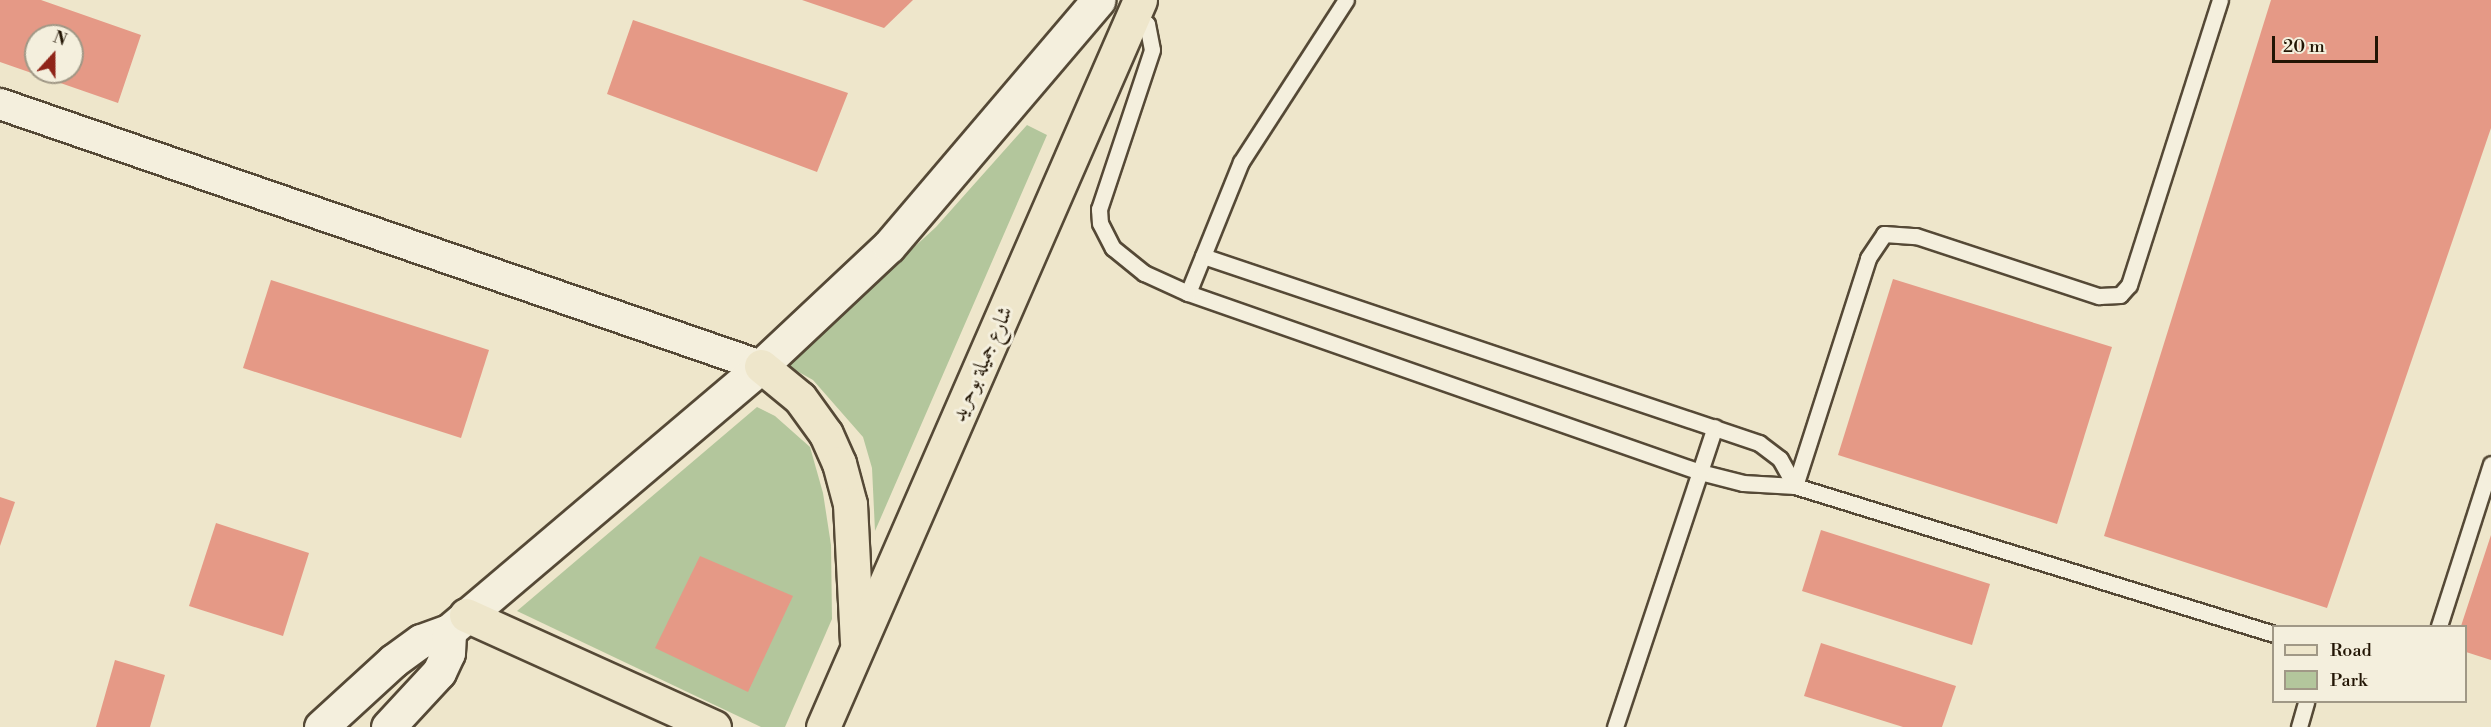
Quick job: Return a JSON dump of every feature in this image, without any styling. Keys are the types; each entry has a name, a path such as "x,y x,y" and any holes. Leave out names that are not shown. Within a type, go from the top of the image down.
{"main road":[{"path":"321,727 393,661 421,641 458,623 761,366 889,246 1098,0"},
{"name":"شارع جميلة بوحريد","path":"823,727 1137,7"},
{"path":"761,366 800,398 826,434 839,463 849,504 858,649"},
{"path":"388,727 440,672 458,623"},
{"path":"458,623 714,727"}],"street":[{"path":"0,104 761,366"}],"lane":[{"path":"1188,293 1241,162 1346,0"},
{"path":"1795,486 1868,258 1884,234 1916,236 2099,296 2120,295 2129,285 2220,0"},
{"path":"1137,7 1147,24 1152,50 1101,195 1100,223 1113,248 1151,276 1188,293 1700,472 1743,483 1795,486 2272,633"},
{"path":"1203,256 1714,427 1769,448 1789,472 1795,486"},
{"path":"1615,727 1714,427"},
{"path":"2440,625 2491,464"},
{"path":"2299,727 2306,703"}],"green space":[{"path":"1027,125 1047,135 875,531 872,468 863,437 813,380 786,365 936,227"},
{"path":"757,407 775,416 810,447 823,493 831,545 832,619 785,727 761,727 517,611"}],"building":[{"path":"0,0 41,0 141,35 118,103 63,84 84,84 84,24 24,24 24,70 0,62"},
{"path":"802,0 913,0 884,28"},
{"path":"2271,0 2491,0 2491,128 2327,608 2104,536"},
{"path":"633,20 848,93 817,172 607,94"},
{"path":"1893,279 2112,347 2057,524 1838,455"},
{"path":"271,280 489,350 461,438 243,368"},
{"path":"0,497 15,502 0,546"},
{"path":"216,523 309,553 283,636 189,606"},
{"path":"1821,530 1990,584 1972,645 1802,591"},
{"path":"2491,535 2491,660 2467,652 2467,625 2461,625"},
{"path":"700,556 793,596 748,692 655,648"},
{"path":"1821,643 1956,686 1942,727 1903,727 1804,696"},
{"path":"115,660 165,675 150,727 96,727"}]}
